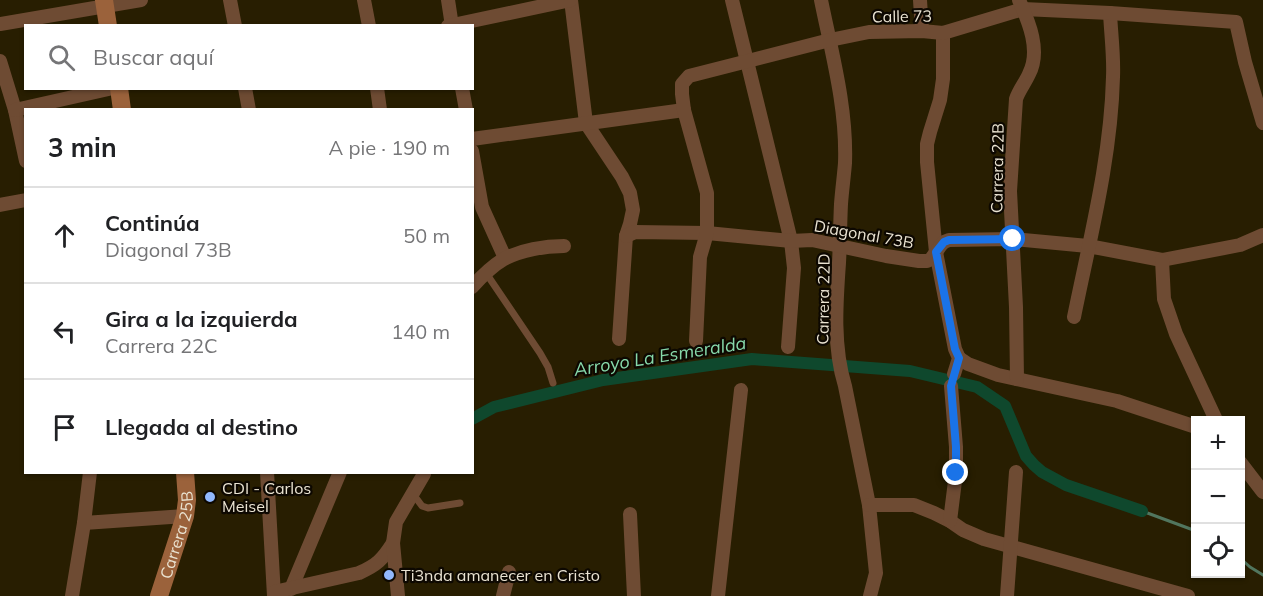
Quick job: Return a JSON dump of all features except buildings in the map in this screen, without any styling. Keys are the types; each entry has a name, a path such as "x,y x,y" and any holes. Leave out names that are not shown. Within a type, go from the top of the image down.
{"street":[{"path":"0,24 104,3 141,0"},
{"path":"230,0 235,24"},
{"path":"364,0 369,24"},
{"path":"448,0 451,24"},
{"path":"456,24 571,0 586,123 622,177 630,193 633,210 626,236 619,339"},
{"path":"732,0 791,241 794,268 788,347"},
{"name":"Carrera 22D","path":"821,0 841,97 845,137 837,304 839,356 869,505 876,573 870,596"},
{"path":"920,0 922,32"},
{"path":"104,3 108,24"},
{"name":"Calle 73","path":"684,110 682,84 689,75 869,32 943,33 1021,4 1236,22 1263,123"},
{"name":"Carrera 22B","path":"1017,379 1017,330 1010,192 1014,111 1019,91 1030,73 1035,55 1021,4"},
{"path":"1074,317 1104,167 1112,105 1114,75 1110,13"},
{"path":"943,33 944,65 940,100 927,144 927,162 936,252 955,349 959,358 990,373 1117,401 1191,425"},
{"path":"0,61 15,110 24,152"},
{"path":"15,110 104,90"},
{"path":"119,90 122,108"},
{"path":"245,90 249,108"},
{"path":"377,90 380,108"},
{"path":"462,90 466,108"},
{"path":"474,138 684,110 707,193 707,232 700,257 696,341"},
{"path":"474,162 482,207 505,258"},
{"path":"0,205 24,200"},
{"name":"Diagonal 73B","path":"626,236 635,232 707,232 791,241 812,240 886,256 927,261 944,242 949,240 1013,239 1088,246 1162,260 1240,245 1263,235"},
{"path":"474,285 505,258 534,249 564,246"},
{"path":"1162,260 1164,299 1176,334 1214,416"},
{"path":"950,520 956,464 953,380 959,358"},
{"path":"718,596 741,390"},
{"path":"1245,469 1263,492"},
{"path":"1007,596 1016,472"},
{"path":"72,596 90,474"},
{"name":"Carrera 25B","path":"159,596 185,516 187,500 185,474"},
{"path":"267,474 274,594 372,568 382,560 393,543"},
{"path":"291,589 339,474"},
{"path":"398,596 393,543 396,522 424,474"},
{"path":"869,505 914,505 950,520 974,535 1188,596"},
{"path":"630,514 634,596"},
{"path":"84,522 185,516"},
{"path":"503,596 509,572"}],"lane":[{"path":"486,273 540,353 553,383"},
{"path":"412,492 422,506 428,508 460,502"}],"waterway":[{"name":"Arroyo La Esmeralda","path":"474,418 494,407 603,380 752,359 910,371 977,387 1005,406 1026,456 1042,472 1066,485 1142,511"},
{"name":"Arroyo La Esmeralda","path":"1142,511 1191,529"},
{"name":"Arroyo La Esmeralda","path":"1245,562 1263,575"}],"place":[{"name":"CDI - Carlos Meisel","path":"210,497"},
{"name":"Ti3nda amanecer en Cristo","path":"389,575"}],"route":[{"path":"956,473 951,386 959,358 955,349 936,252 940,245 949,240 1013,239"}]}
